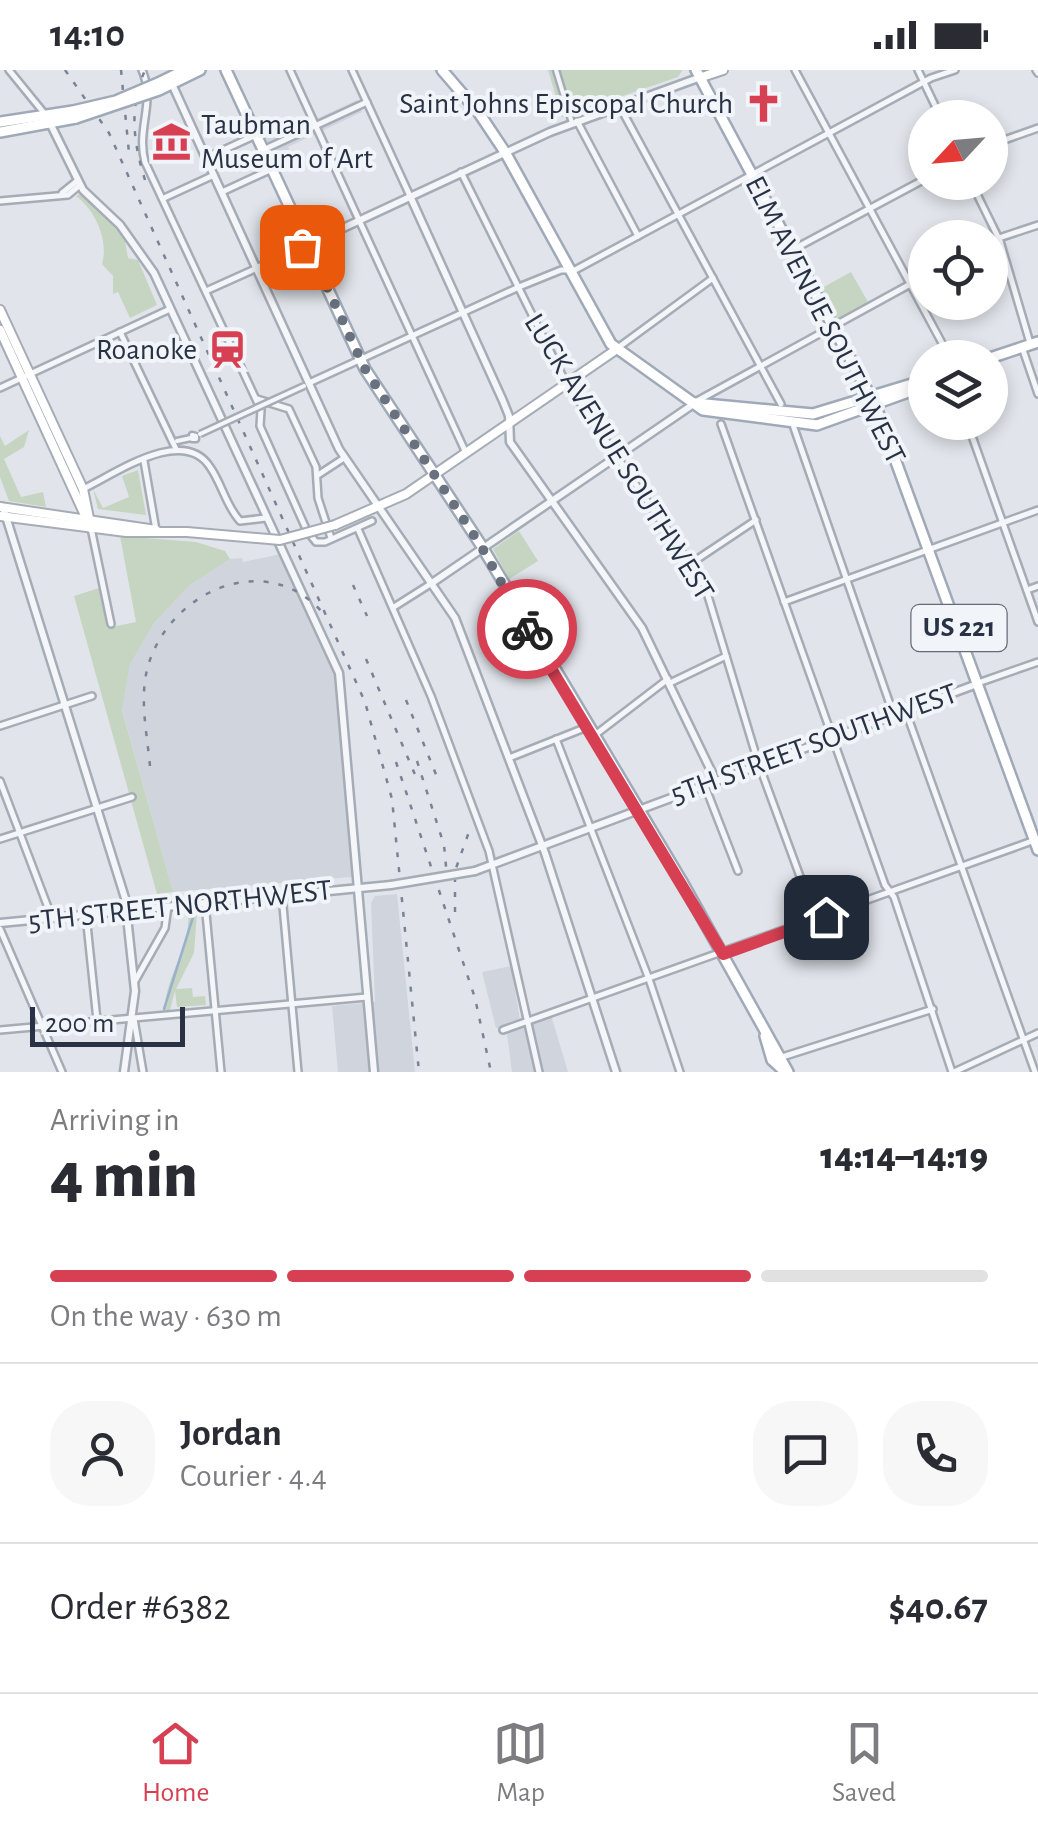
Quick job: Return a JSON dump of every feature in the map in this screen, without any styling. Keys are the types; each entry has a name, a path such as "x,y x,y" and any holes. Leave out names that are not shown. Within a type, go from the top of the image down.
{"main road":[{"path":"171,81 185,70"},
{"path":"0,122 74,115 200,70"},
{"path":"226,70 360,360 483,549 723,954 780,1067"},
{"path":"442,70 479,112 505,152 568,271 617,349 695,403 720,416 792,419 874,403 908,390"},
{"path":"688,70 697,74 723,70"},
{"name":"ELM AVENUE SOUTHWEST","path":"697,74 874,403 1037,843"},
{"path":"0,132 48,119"},
{"path":"0,310 89,521"},
{"path":"0,330 83,489 89,521"},
{"path":"2,509 156,530 280,540 378,508 466,454 617,349"}],"street":[{"path":"9,70 48,119 78,183 127,233 170,308 339,673 374,1072"},
{"path":"142,70 150,95 142,151 254,397 270,448 316,542 331,540 372,521"},
{"path":"290,70 466,454"},
{"path":"352,70 503,401 510,442 634,614 715,779"},
{"path":"556,70 574,122 638,236"},
{"path":"795,70 908,279"},
{"path":"918,70 932,100"},
{"path":"83,489 516,288 560,270 568,271 831,136 924,82 954,70"},
{"path":"206,291 505,152 697,74"},
{"path":"171,81 306,384 344,458 455,618 543,846 616,1072"},
{"path":"263,150 367,102"},
{"path":"620,106 782,404"},
{"path":"1008,139 1038,128"},
{"path":"206,158 256,135"},
{"path":"222,192 272,169"},
{"name":"LUCK AVENUE SOUTHWEST","path":"462,172 516,288 568,384 706,586 758,762 816,920"},
{"path":"164,198 214,174"},
{"path":"0,201 65,194 78,183"},
{"path":"791,250 908,189"},
{"path":"1008,234 1038,225"},
{"path":"1008,270 1030,344 1038,394"},
{"path":"617,349 713,278"},
{"path":"394,607 695,403 908,286"},
{"path":"0,388 170,308"},
{"path":"120,332 177,445 207,462 240,522 268,518"},
{"path":"254,397 266,404 283,404"},
{"path":"261,418 283,404"},
{"path":"283,404 318,475 318,498 331,540"},
{"path":"792,419 893,713"},
{"path":"721,424 953,1072 1038,1033"},
{"path":"973,440 1038,622"},
{"path":"318,475 344,458"},
{"path":"144,461 156,530"},
{"path":"2,509 128,910 135,981 134,1018 124,1072"},
{"path":"784,602 1038,510"},
{"path":"690,564 756,520"},
{"path":"89,521 111,624"},
{"path":"358,528 394,607 494,864 539,1072"},
{"path":"1026,590 1038,586"},
{"path":"509,758 556,739 590,732 669,682 727,656"},
{"name":"5TH STREET SOUTHWEST","path":"360,888 494,864 758,762 1038,662"},
{"path":"0,726 92,696"},
{"path":"905,709 1035,1072"},
{"path":"556,739 650,979 680,1072"},
{"path":"0,782 52,918"},
{"path":"704,783 738,872"},
{"path":"0,839 132,796"},
{"path":"504,1030 890,891 1037,843"},
{"name":"5TH STREET NORTHWEST","path":"0,926 360,888"},
{"path":"282,895 298,1072"},
{"path":"205,902 221,1072"},
{"path":"135,981 162,934 168,906"},
{"path":"86,915 97,1020"},
{"path":"0,926 62,1072"},
{"path":"0,1030 367,997"},
{"path":"780,1067 933,1010"},
{"path":"134,1018 143,1072"}],"shaded area":[{"path":"357,100 362,112 288,147 293,160 277,168 258,129 275,121 282,135"},
{"path":"281,554 333,667 353,872 351,877 173,892 122,709 130,663 154,623 190,585 230,559 242,558 243,562"},
{"path":"397,894 415,1072 338,1072 332,1006 375,1002 371,903 375,896"},
{"path":"511,966 521,1026 551,1015 568,1072 512,1072 507,1034 504,1027 496,1028 482,972"}],"green space":[{"path":"548,70 682,71 678,77 562,117"},
{"path":"80,194 125,241 128,258 138,260 157,305 130,318 118,292 113,294 113,276 102,264 102,236 94,217 76,196"},
{"path":"851,272 868,302 836,320 820,289"},
{"path":"29,430 24,447 4,459 21,497 43,492 46,507 9,501 0,477 0,436 5,446"},
{"path":"138,470 146,515 98,509 93,489 103,508 129,497 122,476"},
{"path":"519,531 538,561 509,579 493,549"},
{"path":"120,536 196,542 225,551 230,559 190,585 154,623 130,664 122,710 173,892 157,894 74,596 99,588 107,628 136,622"},
{"path":"197,913 194,953 176,989 192,988 193,997 205,996 206,1005 177,1007 175,991 170,1010 165,1010 169,985 186,939 188,914"}],"waterway":[{"path":"164,1009 194,914"}],"railway":[{"path":"65,70 109,133 365,702 392,799 419,1072"},
{"path":"121,70 129,153"},
{"path":"145,70 134,125 145,180"},
{"path":"150,766 144,716 145,678 159,640 177,617 198,599 222,587 248,581 275,583 300,594 323,613"},
{"path":"353,585 367,616"},
{"path":"366,659 416,777"},
{"path":"406,700 437,777"},
{"path":"417,761 444,845 447,877"},
{"path":"396,762 475,998 491,1072"},
{"path":"455,912 455,871 470,829"}],"way so far":[{"path":"302,247 307,244 365,369 481,546 527,629"}],"place":[{"name":"Saint Johns Episcopal Church","path":"763,104"},
{"name":"Taubman Museum of Art","path":"171,142"},
{"name":"Roanoke","path":"227,350"}],"route":[{"path":"527,629 723,954 826,917"}]}
